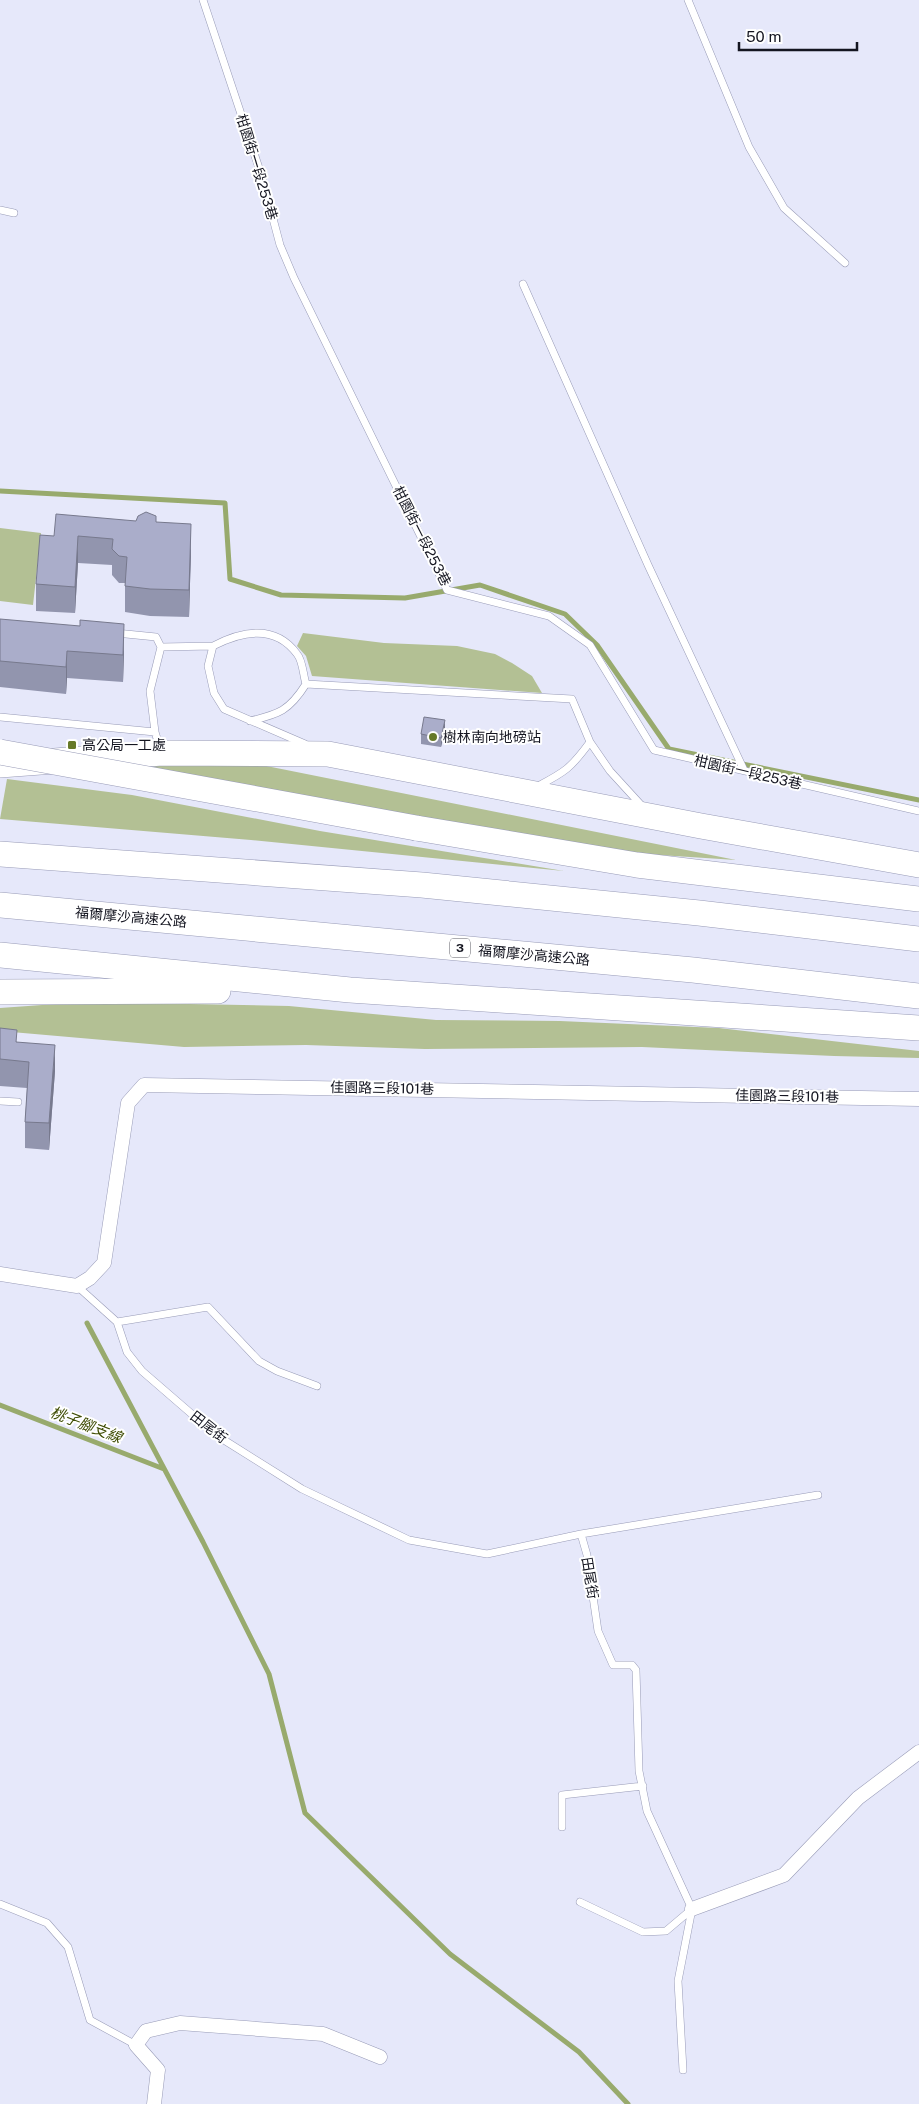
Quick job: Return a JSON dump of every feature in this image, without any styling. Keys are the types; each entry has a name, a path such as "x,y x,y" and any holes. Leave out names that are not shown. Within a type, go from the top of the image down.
{"highway":[{"path":"0,765 159,742 328,754 919,865"},
{"path":"0,752 416,828 637,864 919,899"},
{"path":"0,854 422,885 699,913 919,939"},
{"name":"福爾摩沙高速公路","path":"0,905 683,969 919,996"},
{"path":"0,955 350,990 919,1028"},
{"path":"0,992 350,990"}],"street":[{"name":"佳園路三段101巷","path":"77,1286 90,1278 104,1263 128,1103 144,1085 919,1099"},
{"path":"0,1274 77,1286"},
{"path":"692,1909 784,1876 858,1798 919,1752"},
{"path":"154,2104 158,2070 136,2044 146,2031 180,2023 323,2034 380,2057"}],"lane":[{"name":"柑園街一段253巷","path":"202,0 262,177 280,245 294,278 447,590 549,616 590,644 654,750 919,811"},
{"path":"688,0 749,146 784,208 845,263"},
{"path":"0,210 14,213"},
{"path":"523,284 648,565 744,770"},
{"path":"0,717 159,742 150,690 161,647 156,637 107,632"},
{"path":"161,647 214,646 234,636 261,632 282,639 298,655 306,684 296,700 277,714 249,721"},
{"path":"214,646 208,666 214,693 224,708 249,721 328,754"},
{"path":"306,684 572,699 590,742 610,771 651,816"},
{"path":"528,791 563,773 576,761 590,742"},
{"path":"0,1101 18,1102"},
{"name":"田尾街","path":"77,1286 117,1322 128,1352 142,1371 216,1435 302,1489 409,1540 487,1554 581,1534 588,1555 598,1632 613,1665 632,1665 636,1670 639,1771 647,1811 692,1909"},
{"path":"117,1322 208,1307 259,1361 277,1371 317,1386"},
{"path":"581,1534 818,1495"},
{"path":"562,1827 562,1795 642,1786"},
{"path":"580,1902 642,1932 666,1931 692,1909"},
{"path":"0,1904 47,1922 68,1946 90,2020 136,2044"},
{"path":"683,2070 678,1981 692,1909"}],"green space":[{"path":"0,528 41,533 33,605 0,601"},
{"path":"303,633 384,643 457,646 495,654 532,676 542,693 312,676 306,656 297,646"},
{"path":"190,763 252,763 736,860 613,852 145,767"},
{"path":"7,779 132,795 320,831 564,871 251,840 0,819"},
{"path":"84,1002 289,1006 436,1020 560,1021 719,1028 919,1051 919,1058 642,1047 425,1049 306,1045 184,1047 0,1031 0,1008"}],"building":[{"path":"146,512 156,516 156,522 191,524 189,590 125,586 127,557 119,556 112,549 113,539 78,536 75,587 36,584 40,535 54,536 56,514 136,521 138,516"},
{"path":"0,619 80,626 80,620 124,624 123,655 67,651 66,667 0,661"},
{"path":"424,717 445,720 441,738 421,734"},
{"path":"0,1028 17,1030 16,1042 55,1045 49,1123 25,1122 29,1062 0,1059"}],"waterway":[{"path":"0,491 225,503 230,579 281,595 405,598 480,585 565,614 597,645 669,749 919,800"},
{"path":"87,1323 203,1542 269,1674 305,1813 450,1954 579,2052 628,2104"},
{"name":"桃子腳支線","path":"0,1405 164,1469"}],"place":[{"name":"樹林南向地磅站","path":"433,737"},
{"name":"高公局一工處","path":"72,745"}]}
